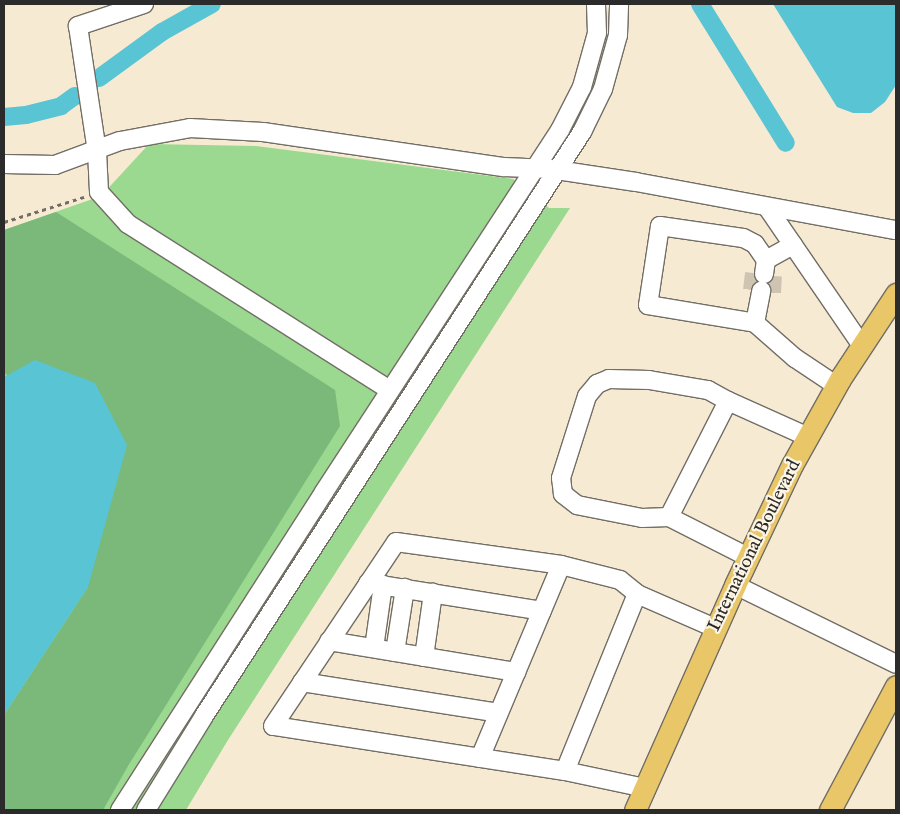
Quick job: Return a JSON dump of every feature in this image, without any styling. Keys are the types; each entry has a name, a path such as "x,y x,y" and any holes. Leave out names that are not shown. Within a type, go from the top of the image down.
{"main road":[{"name":"International Boulevard","path":"635,810 735,585 808,437 836,386 896,294"},
{"path":"830,810 896,686"}],"street":[{"path":"144,4 78,26 97,151 98,192 128,224 390,390"},
{"path":"120,810 560,130 582,87 597,34 596,4"},
{"path":"146,810 204,716 582,132 603,89 618,35 619,4"},
{"path":"4,164 55,164 97,151 120,141 190,128 263,132 504,167 535,167 559,170 636,182 896,230"},
{"path":"767,207 862,346"},
{"path":"756,323 763,280 756,244 743,238 660,226 648,305 756,323 795,358 836,386"},
{"path":"763,280 793,245"},
{"path":"748,557 669,517 642,518 577,505 563,494 561,478 586,396 597,384 609,379 640,379 708,390 808,437"},
{"path":"669,517 728,401"},
{"path":"645,788 565,771 272,726 329,641 376,584 396,542 561,565 620,580 637,594 716,628"},
{"path":"480,758 561,565"},
{"path":"376,584 542,610"},
{"path":"374,648 376,584"},
{"path":"735,585 896,664"},
{"path":"395,652 405,588"},
{"path":"424,656 433,593"},
{"path":"565,771 637,594"},
{"path":"329,641 516,672"},
{"path":"302,682 499,713"}],"path":[{"path":"4,222 98,192"}],"green space":[{"path":"149,144 256,146 513,179 549,208 570,208 228,740 186,810 4,810 4,230 101,196"},
{"path":"56,212 335,390 340,426 128,766 103,810 4,810 4,715 88,587 6,373 4,377 4,230"}],"water":[{"path":"773,4 896,4 896,85 885,102 871,113 853,113 837,107"},
{"path":"35,360 95,383 127,445 88,587 4,715 4,377"}],"waterway":[{"path":"99,78 162,32 212,4"},
{"path":"700,4 786,143"},
{"path":"4,117 26,115 61,106 75,96"}],"tunnel":[{"path":"752,290 754,273"},
{"path":"772,293 773,276"}]}
